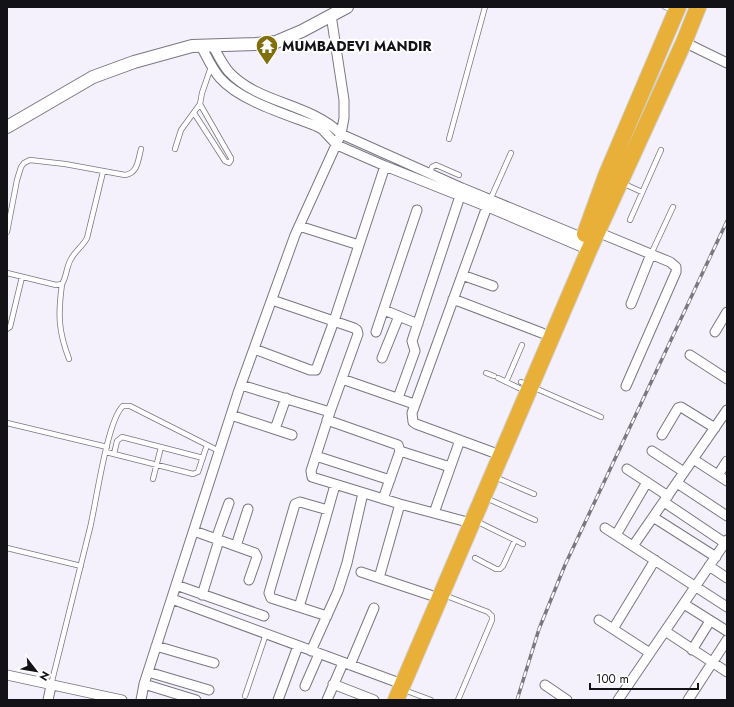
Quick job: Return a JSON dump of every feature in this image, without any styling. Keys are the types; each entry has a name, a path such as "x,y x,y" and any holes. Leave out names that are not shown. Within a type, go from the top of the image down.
{"highway":[{"path":"613,179 684,42 682,8"},
{"path":"384,700 398,688 435,595 469,521 492,476 519,385 588,239 682,8"},
{"path":"469,521 492,452 519,385 542,333 588,239"}],"street":[{"path":"7,127 93,77 134,62 192,46 276,42 302,31 347,7"},
{"path":"141,700 144,684 156,646 254,348 299,226 341,134 344,118 344,104 331,15"},
{"path":"684,42 727,63"},
{"path":"207,46 212,66 221,79 244,96 322,129 337,145 385,166 461,192 588,239 651,254 670,262 676,267 676,272 626,386"},
{"path":"207,46 242,83 254,91 320,118 341,134 430,174 461,192"},
{"path":"254,348 314,370 316,368 334,321 385,166"},
{"path":"398,398 415,351 412,341 461,192"},
{"path":"489,203 414,404 412,418 413,422 416,424 492,452"},
{"path":"376,332 417,210"},
{"path":"299,226 359,245"},
{"path":"631,304 651,254"},
{"path":"462,275 493,286"},
{"path":"454,299 542,333"},
{"path":"272,300 354,328 357,330 358,334 311,471 312,478 400,504 469,521"},
{"path":"384,310 418,324"},
{"path":"715,332 727,312"},
{"path":"382,358 398,316"},
{"path":"690,355 727,379"},
{"path":"342,379 414,404"},
{"path":"241,385 286,398 394,442 398,445 400,451 383,499"},
{"path":"275,429 286,398"},
{"path":"662,435 678,408 681,407 714,428"},
{"path":"633,546 727,410"},
{"path":"231,415 292,435"},
{"path":"434,513 460,440"},
{"path":"400,451 450,467"},
{"path":"652,451 684,472"},
{"path":"316,456 390,480"},
{"path":"693,459 727,481"},
{"path":"718,475 727,461"},
{"path":"618,700 726,541 666,499 647,482 627,469"},
{"path":"616,535 647,482"},
{"path":"677,483 727,516"},
{"path":"299,607 335,484"},
{"path":"305,686 327,616 338,591 347,563 364,493"},
{"path":"327,616 271,598 269,593 295,504 300,502 328,510"},
{"path":"202,595 217,539 229,503"},
{"path":"379,578 400,504"},
{"path":"236,546 248,509"},
{"path":"653,517 716,556"},
{"path":"605,528 727,607"},
{"path":"194,532 255,552 257,557 249,580"},
{"path":"613,629 655,560"},
{"path":"709,566 727,578"},
{"path":"361,572 435,595"},
{"path":"176,586 264,616"},
{"path":"172,599 346,664 398,688"},
{"path":"684,604 727,631"},
{"path":"327,700 333,684 346,664 374,608"},
{"path":"599,620 650,653"},
{"path":"692,650 710,621"},
{"path":"665,631 727,672"},
{"path":"688,700 727,640"},
{"path":"156,646 214,663"},
{"path":"278,700 298,646"},
{"path":"148,672 209,690"},
{"path":"7,675 51,686 122,700"},
{"path":"144,684 196,700"},
{"path":"333,684 374,700"},
{"path":"545,685 567,700"},
{"path":"48,700 51,686"}],"lane":[{"path":"449,138 485,7"},
{"path":"175,149 181,130 200,104 202,93 212,66"},
{"path":"194,113 225,161 229,163 231,158 200,104"},
{"path":"7,232 17,180 21,167 24,163 30,160 65,164 125,175 134,172 141,149"},
{"path":"630,220 661,150"},
{"path":"489,203 511,153"},
{"path":"430,174 432,167 436,165 459,176"},
{"path":"69,359 59,327 59,303 62,284 71,258 83,245 87,238 104,172"},
{"path":"613,179 642,192"},
{"path":"651,254 673,207"},
{"path":"7,273 56,285 62,284"},
{"path":"7,329 10,327 22,277"},
{"path":"519,385 522,345"},
{"path":"486,373 601,417"},
{"path":"51,686 81,566 106,450 115,417 119,410 123,406 130,406 220,451"},
{"path":"7,423 106,450 114,454 192,474 198,472 207,445"},
{"path":"114,454 117,441 122,437 203,458"},
{"path":"153,479 161,447"},
{"path":"492,476 534,494"},
{"path":"483,496 535,520"},
{"path":"469,521 523,544"},
{"path":"475,558 496,569 500,569 503,566 515,540"},
{"path":"7,548 81,566"},
{"path":"435,595 488,612 492,616 492,620 458,700"},
{"path":"245,696 266,634"},
{"path":"398,688 431,700"}],"railway":[{"path":"517,700 539,629 565,565 727,221"}],"place":[{"name":"MUMBADEVI MANDIR","path":"267,66"}]}
